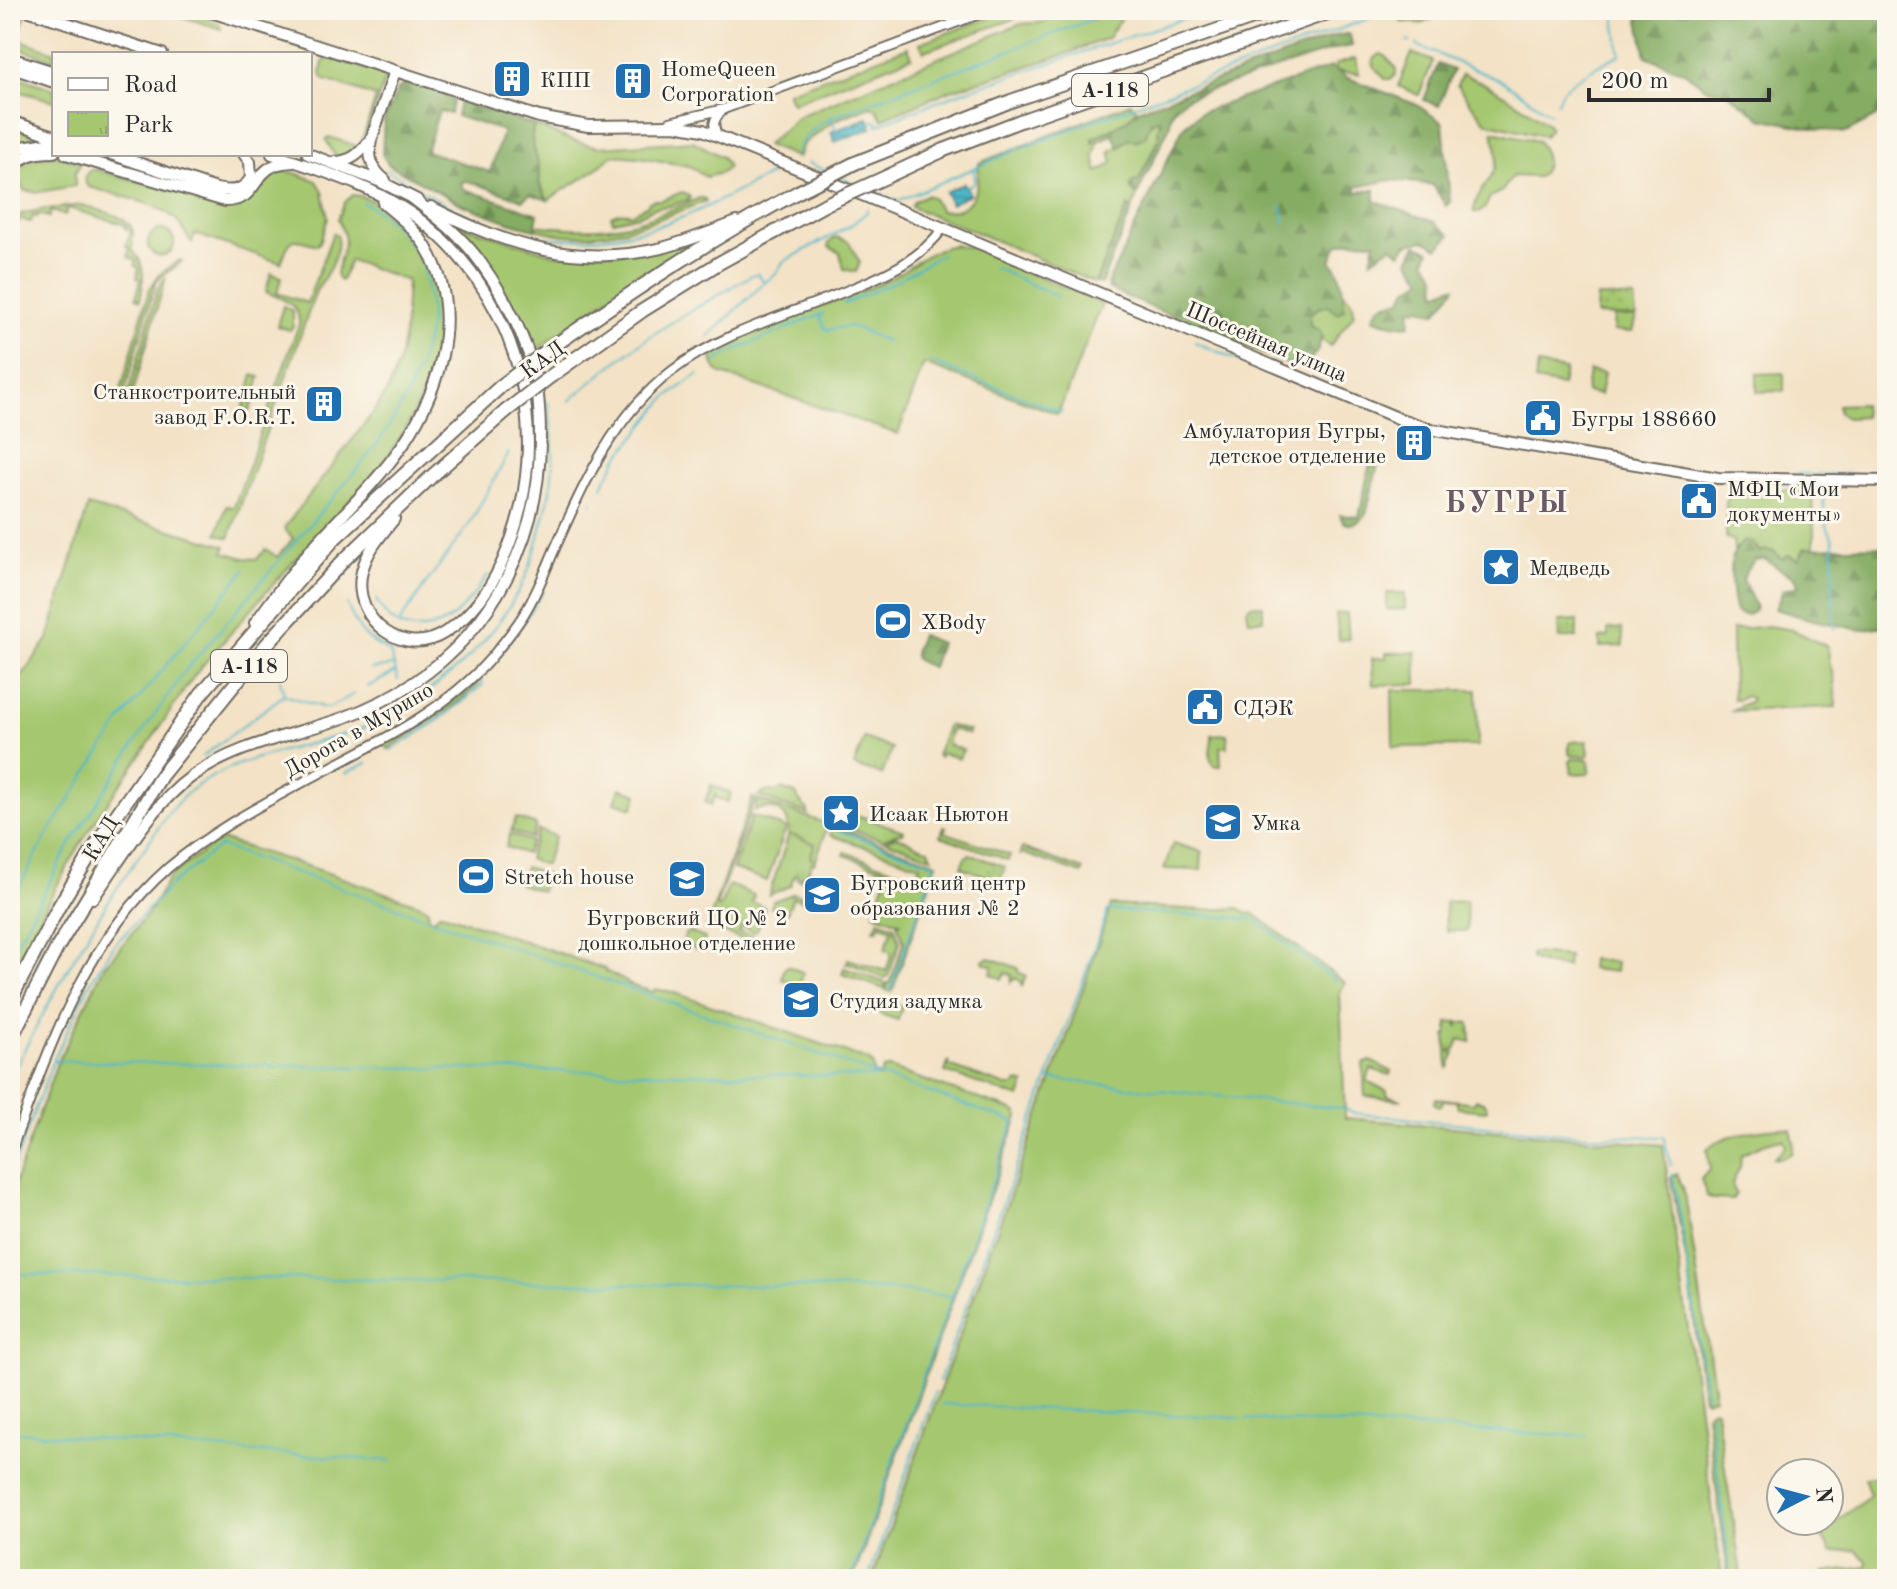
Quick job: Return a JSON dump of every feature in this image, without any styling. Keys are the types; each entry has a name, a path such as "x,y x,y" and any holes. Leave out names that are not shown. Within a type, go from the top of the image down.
{"highway":[{"name":"КАД","path":"10,1001 58,908 101,837 201,694 335,538 501,386 633,292 754,215 855,163 1011,101 1276,10"},
{"name":"КАД","path":"10,1040 57,948 161,776 267,644 344,560 432,476 551,376 642,311 826,204 944,150 1020,121 1336,10"}],"main road":[{"path":"27,10 156,52"},
{"name":"Шоссейная улица","path":"205,10 557,121 588,126 686,126 943,228 1430,429 1718,478 1887,481"},
{"path":"10,58 52,71"},
{"path":"10,67 52,81"},
{"path":"395,71 369,150 373,168 400,191"},
{"path":"10,121 52,138"},
{"path":"10,149 52,139"},
{"path":"332,162 351,160 371,140"},
{"path":"10,172 23,157 52,152"},
{"path":"312,155 400,191 486,233 559,253 600,255 659,249 754,215"},
{"path":"73,156 225,201 244,197 269,168 295,161"},
{"path":"117,156 231,192 242,189 251,178 250,162 246,156"},
{"path":"279,156 350,181 411,213 431,228 457,254 496,310 513,348 523,384 528,465 522,504 494,580 472,612 458,624 438,637 420,641 403,640 386,633 367,612 360,587 361,574 371,548 432,476"},
{"path":"227,662 313,547 395,455 424,408 439,367 446,321 443,290 435,264 410,227 366,189"},
{"path":"57,948 158,808 190,777 245,748 372,706 415,682 451,652 482,619 505,585 528,528 540,467 539,399 534,373 511,313 480,260 411,197"}],"street":[{"path":"661,124 724,109 990,10"},
{"path":"718,137 714,121 724,109"},
{"name":"Дорога в Мурино","path":"10,1154 68,1006 93,959 123,915 166,870 232,822 417,720 469,681 527,610 596,461 614,432 644,395 675,368 712,345 830,298 902,265 931,244 943,228"}],"green space":[{"path":"162,10 181,10 219,23 221,29"},
{"path":"1012,10 1015,19 924,51 920,43"},
{"path":"1057,10 1126,10 1108,38 1066,54 951,90 882,119 877,109 871,106 835,120 803,144 798,158 766,145 799,116 1020,24 1046,22"},
{"path":"1418,10 1442,10 1421,24 1401,22 1400,18"},
{"path":"1637,10 1887,10 1887,107 1876,117 1846,133 1761,118 1726,92 1707,89 1684,72 1646,56"},
{"path":"10,12 26,14 18,39 54,52 52,59 10,45"},
{"path":"1350,35 1352,46 1335,49 1183,101 1172,113 1170,125 1137,195 1130,186 1134,181 1138,182 1159,138 1159,119 1151,122 1145,137 1136,141 1127,140 1119,147 1113,135 1093,143 1093,138 1126,121 1137,110"},
{"path":"908,47 912,57 792,103 787,92"},
{"path":"1412,53 1433,61 1419,95 1398,86"},
{"path":"1380,54 1396,68 1396,74 1391,79 1385,79 1374,66 1373,60"},
{"path":"330,58 380,72 385,80 361,147 355,153 336,158 327,138 360,147 376,97 323,79 323,62"},
{"path":"1356,58 1359,74 1336,71 1335,65"},
{"path":"1438,64 1453,70 1439,106 1424,100"},
{"path":"1331,67 1348,78 1417,105 1443,123 1450,202 1446,206 1433,185 1392,180 1356,187 1358,192 1375,189 1375,201 1434,222 1450,235 1438,248 1424,240 1408,244 1400,253 1392,246 1371,260 1375,242 1338,244 1331,261 1340,277 1344,309 1337,313 1328,305 1310,315 1310,326 1319,330 1322,336 1318,350 1309,361 1287,364 1108,289 1107,284 1184,126 1202,112"},
{"path":"10,74 52,88 52,100 10,89"},
{"path":"1462,74 1506,96 1550,128 1544,136 1486,122 1457,85"},
{"path":"405,84 431,87 453,101 450,114 439,111 426,151 490,172 503,131 456,116 459,102 534,125 532,139 539,183 548,200 530,194 523,200 468,181 461,182 464,189 538,214 535,229 463,205 389,165 382,154 384,119 399,88"},
{"path":"1131,103 1137,110 1126,121 1093,138 1093,142 1098,141 1094,156 1098,172 1113,163 1110,151 1159,119 1159,138 1133,192 1137,195 1132,210 1128,207 1095,283 911,207 914,201 926,195 932,197 940,211 959,209 973,195 979,163"},
{"path":"10,125 38,135 39,136 10,143"},
{"path":"534,125 598,147 693,141 722,157 728,167 721,173 706,177 689,166 612,155 590,174 548,200 539,183 532,139"},
{"path":"1493,131 1538,141 1546,164 1538,177 1513,176 1502,191 1490,197 1485,208 1479,213 1474,212 1496,165"},
{"path":"51,155 81,162 75,173 75,186 40,192 25,191 17,181 19,168 29,159"},
{"path":"94,169 228,206 253,197 269,175 278,170 295,173 317,181 323,191 328,218 317,245 293,241 281,263 195,234 192,242 176,220 165,212 89,187 85,176"},
{"path":"682,192 690,197 688,200 613,221 611,216 621,212 631,214 649,202"},
{"path":"353,195 371,201 398,222 417,246 430,274 437,303 438,333 424,391 411,418 378,469 194,676 85,837 10,975 10,688 48,639 88,506 226,546 224,552 244,558 257,559 266,549 277,557 293,539 284,528 389,388 404,334 407,281 350,260 341,281 336,274 345,241 338,219 345,202"},
{"path":"700,198 706,201 655,220 602,234 562,235 535,229 535,225 601,228 633,223"},
{"path":"82,205 119,217 130,225 133,231 133,250 143,271 140,300 136,298 141,279 137,278 139,268 135,266 136,260 128,257 130,248 126,246 131,231 125,228 126,225 68,208 65,215 51,211 49,217 38,214 37,217 33,216 31,222 20,219 19,222 14,221 13,226 10,225 10,217 13,216"},
{"path":"1128,206 1132,210 1101,284 1095,283"},
{"path":"451,222 556,255 692,244 621,289 532,353 501,285 487,263"},
{"path":"161,230 170,234 174,243 170,252 161,256 152,252 148,243 152,234"},
{"path":"333,233 337,235 338,242 335,257 316,291 229,538 217,534 226,506 234,507 299,324 293,307 266,292 271,273 282,277 277,293 307,303"},
{"path":"836,237 849,242 860,263 856,272 844,269 840,253 829,247"},
{"path":"1417,244 1430,251 1426,260 1436,275 1437,293 1456,287 1436,313 1421,308 1411,309 1410,325 1391,324 1373,318 1381,306 1402,299 1406,290 1423,279 1409,260"},
{"path":"954,245 975,248 1102,304 1058,414 924,364 898,434 719,373 714,365 714,354 728,343 883,282 935,251"},
{"path":"180,260 155,284 122,401 118,400 149,290 159,275"},
{"path":"166,277 132,396 128,395 158,288"},
{"path":"1341,288 1353,304 1354,314 1330,346 1310,327 1309,315 1344,298"},
{"path":"1597,297 1634,298 1636,317 1596,315"},
{"path":"283,306 293,311 290,330 277,326"},
{"path":"1614,316 1636,317 1632,332 1613,331"},
{"path":"1538,365 1565,370 1562,386 1535,381"},
{"path":"1589,371 1604,373 1600,395 1586,392"},
{"path":"1784,373 1784,391 1757,392 1757,374"},
{"path":"253,375 260,377 250,411 243,409"},
{"path":"1863,404 1864,417 1847,418 1838,411 1838,405"},
{"path":"1370,463 1378,464 1366,515 1355,523 1345,523 1340,515 1359,517"},
{"path":"1813,488 1814,548 1799,560 1760,552 1751,541 1744,542 1734,551 1733,540 1726,538 1726,503 1730,494 1778,493"},
{"path":"1745,541 1751,541 1760,552 1775,552 1784,559 1787,555 1799,559 1805,548 1887,546 1887,627 1861,630 1775,609 1783,590 1799,586 1796,579 1764,559 1755,560 1743,580 1756,608 1747,615 1736,612 1732,563 1736,550"},
{"path":"1387,593 1405,593 1405,609 1387,610"},
{"path":"1251,605 1263,605 1263,620 1249,620 1247,609"},
{"path":"1347,613 1349,639 1339,640 1336,614"},
{"path":"1577,620 1577,638 1560,638 1559,621"},
{"path":"1768,626 1793,630 1828,647 1836,707 1730,711 1751,698 1745,696 1733,700 1732,630"},
{"path":"1622,628 1623,646 1600,647 1600,638 1608,637 1608,629"},
{"path":"921,635 940,643 932,667 915,659"},
{"path":"1416,652 1417,684 1373,685 1372,658 1386,658 1386,653"},
{"path":"476,681 478,684 456,704 388,749 385,744 448,704"},
{"path":"1392,690 1477,690 1478,746 1393,747"},
{"path":"948,725 969,731 968,734 951,729 947,744 963,750 959,758 941,753 940,757 936,755"},
{"path":"1227,734 1228,747 1220,747 1221,766 1215,766 1210,755 1212,735"},
{"path":"864,738 892,748 882,775 854,766"},
{"path":"1587,741 1587,756 1569,754 1569,743"},
{"path":"1572,759 1589,760 1590,771 1572,774"},
{"path":"711,785 731,793 728,802 716,798 716,793 711,805 705,802"},
{"path":"620,788 638,794 633,808 615,802"},
{"path":"781,789 796,794 808,814 758,796"},
{"path":"752,798 828,824 816,860 810,858 815,844 788,834 787,821 780,812 768,808 755,810 757,803 754,802 716,906 720,907 729,885 754,895 752,902 765,907 757,930 753,932 742,926 739,932 751,935 752,942 707,927"},
{"path":"752,816 786,828 767,881 733,869"},
{"path":"860,816 904,831 883,840 833,823 834,819 849,820"},
{"path":"516,818 536,825 532,838 511,831"},
{"path":"833,826 937,863 892,992 886,990 904,942 897,923 902,923 874,913 888,871 844,855 845,852 915,877 920,865 830,835"},
{"path":"944,827 944,832 1010,855 1008,860 940,836"},
{"path":"538,830 555,836 545,865 528,859"},
{"path":"510,834 531,841 526,854 506,847"},
{"path":"789,834 815,844 810,857 816,860 812,862 806,878 802,876 801,880 797,879 798,875 795,874 790,886 769,895"},
{"path":"895,836 929,849 932,857 886,841"},
{"path":"223,840 424,906 429,918 434,919 443,913 605,969 627,984 653,992 655,989 672,992 868,1060 873,1065 873,1074 880,1077 883,1069 889,1068 1018,1114 853,1579 10,1579 10,1197 56,1066 104,967 147,915 170,876"},
{"path":"1173,843 1202,852 1201,870 1164,869"},
{"path":"1022,848 1083,870 1082,874 1022,853 1019,856"},
{"path":"970,854 1005,867 1000,881 961,867 965,857"},
{"path":"525,867 547,875 541,891 519,884"},
{"path":"794,893 812,899 810,903 793,897 787,913 771,907 773,901"},
{"path":"1466,901 1467,931 1446,931 1445,902"},
{"path":"1111,905 1204,910 1239,908 1253,913 1345,983 1340,992 1345,1118 1663,1145 1722,1579 872,1579 1065,1042"},
{"path":"879,920 894,926 900,942 888,976 884,978 846,964 848,959 886,971 892,953 885,949 892,929 880,924 878,930 874,929"},
{"path":"689,932 705,938 700,951 683,944 685,934"},
{"path":"1531,953 1568,956 1567,967 1531,959"},
{"path":"990,958 1018,968 1018,972 1026,976 1022,987 1022,982 1015,978 1011,982 1012,975 1006,973 1002,979 991,974 993,966 983,960"},
{"path":"1591,959 1616,962 1615,972 1590,969"},
{"path":"788,966 804,973 799,985 782,979"},
{"path":"844,968 886,983 884,989 842,974"},
{"path":"886,1001 902,1007 898,1020 880,1014"},
{"path":"1457,1022 1458,1027 1459,1022 1470,1023 1471,1042 1459,1039 1456,1049 1449,1052 1455,1053 1448,1069 1448,1023"},
{"path":"949,1061 949,1066 1006,1086 1019,1082 1025,1084 1020,1098 945,1072"},
{"path":"1370,1061 1391,1071 1390,1075 1371,1069 1367,1081 1387,1091 1387,1095 1402,1100 1365,1096 1363,1064"},
{"path":"1436,1098 1474,1103 1476,1099 1485,1103 1487,1109 1458,1108 1456,1101 1443,1100 1439,1106 1434,1103"},
{"path":"1778,1128 1791,1129 1794,1143 1792,1153 1774,1158 1786,1146 1783,1139 1751,1149 1741,1155 1740,1167 1732,1184 1736,1194 1732,1200 1707,1196 1701,1179 1710,1169 1707,1149 1731,1136"},
{"path":"1677,1174 1688,1212 1714,1387 1714,1397 1707,1400 1703,1399 1690,1281 1671,1178"},
{"path":"1714,1408 1742,1579 1729,1579 1706,1414"},
{"path":"1880,1476 1887,1480 1887,1579 1826,1579 1823,1573 1867,1567 1868,1562 1856,1550 1831,1552 1822,1537 1845,1537 1845,1515 1870,1495 1864,1478"}],"water":[{"path":"868,118 872,128 835,142 831,132"},
{"path":"964,183 970,194 951,204 945,192"}],"waterway":[{"path":"796,155 805,138 831,117 1117,10"},
{"path":"870,122 876,121 878,125 956,94 1210,10"},
{"path":"871,191 897,201 1024,147 1391,10"},
{"path":"1557,103 1562,91 1573,81 1620,55 1614,10"},
{"path":"1416,45 1504,82 1551,114"},
{"path":"831,117 836,131"},
{"path":"808,163 829,172"},
{"path":"966,188 974,182 973,169"},
{"path":"387,170 492,226 529,236 574,239 619,235 662,225 772,174"},
{"path":"838,176 858,185"},
{"path":"363,202 395,226 420,259"},
{"path":"1281,206 1284,223"},
{"path":"708,337 776,274 783,262 850,226 868,208"},
{"path":"844,304 892,283 942,254"},
{"path":"10,955 71,843 185,671 364,461 391,423 413,382 429,330 429,304 422,267"},
{"path":"993,267 1058,297"},
{"path":"569,401 677,319 754,274 758,274 764,283"},
{"path":"715,362 740,348 824,313"},
{"path":"820,316 827,330 851,326 886,341"},
{"path":"1195,342 1268,373"},
{"path":"930,362 1062,412"},
{"path":"602,487 617,459 666,398 699,374"},
{"path":"10,1078 89,932 182,798 229,768 363,728 395,711 450,674 495,627 526,575 548,502 553,456 548,402"},
{"path":"399,627 469,525 509,453"},
{"path":"1793,474 1811,474"},
{"path":"1816,474 1887,474"},
{"path":"1823,496 1825,521 1833,540 1834,629"},
{"path":"10,903 49,832 122,719 245,570"},
{"path":"376,600 387,616 397,623 408,628 427,628 439,625 458,612 488,575"},
{"path":"518,630 544,591"},
{"path":"347,604 363,633 390,652 398,680"},
{"path":"390,751 438,720 483,684 479,678 514,635"},
{"path":"370,669 393,666"},
{"path":"367,687 394,673"},
{"path":"280,680 284,695 325,708 354,694"},
{"path":"202,757 284,695"},
{"path":"346,773 367,763"},
{"path":"834,829 935,864 890,991"},
{"path":"10,1177 53,1061 90,983 115,944 173,883 220,846 1014,1122 851,1579"},
{"path":"939,1382 1108,910 1254,919 1336,981"},
{"path":"53,1061 877,1077"},
{"path":"1050,1079 1527,1130 1664,1137 1671,1166"},
{"path":"1672,1174 1707,1397"},
{"path":"10,1274 765,1286 889,1290 952,1296"},
{"path":"868,1579 935,1392"},
{"path":"942,1404 1239,1418"},
{"path":"1710,1413 1731,1579"},
{"path":"1245,1419 1586,1436"},
{"path":"10,1431 392,1461"}],"place":[{"name":"КПП","path":"512,79"},
{"name":"HomeQueen Corporation","path":"633,81"},
{"name":"Станкостроительный завод F.O.R.T.","path":"324,404"},
{"name":"Бугры 188660","path":"1543,418"},
{"name":"Амбулатория Бугры, детское отделение","path":"1414,443"},
{"name":"МФЦ «Мои документы»","path":"1699,501"},
{"name":"Медведь","path":"1501,567"},
{"name":"XBody","path":"893,621"},
{"name":"СДЭК","path":"1205,707"},
{"name":"Исаак Ньютон","path":"841,813"},
{"name":"Умка","path":"1223,822"},
{"name":"Stretch house","path":"476,876"},
{"name":"Бугровский ЦО № 2 дошкольное отделение","path":"687,879"},
{"name":"Бугровский центр образования № 2","path":"822,895"},
{"name":"Студия задумка","path":"801,1000"}],"district":[{"name":"БУГРЫ","path":"1507,502"}]}
